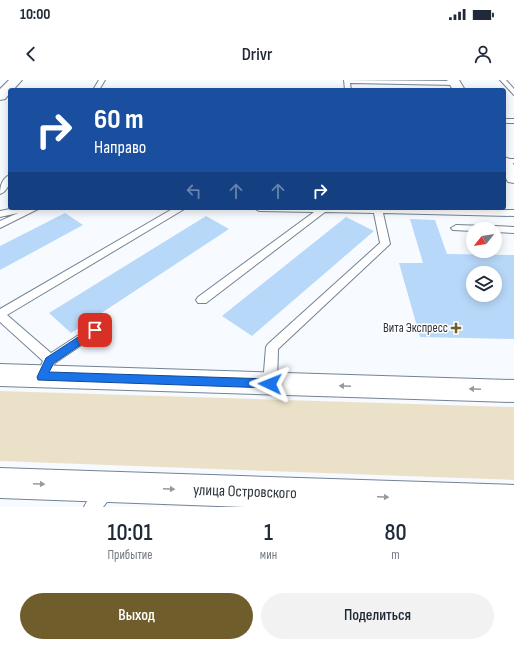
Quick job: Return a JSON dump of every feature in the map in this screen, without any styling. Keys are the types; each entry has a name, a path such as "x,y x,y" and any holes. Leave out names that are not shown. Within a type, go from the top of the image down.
{"main road":[{"path":"0,96 16,80"},
{"path":"506,164 514,178"},
{"path":"0,375 46,369 270,384 514,391"},
{"name":"улица Островского","path":"0,483 101,497 348,501 514,501"}],"lane":[{"path":"503,80 514,93"},
{"path":"348,88 346,81 455,84"},
{"path":"392,82 394,88"},
{"path":"0,191 8,181"},
{"path":"0,214 17,210"},
{"path":"0,225 31,210"},
{"path":"95,330 46,369 0,314 178,210"},
{"path":"202,300 322,210 514,213"},
{"path":"270,384 272,347 385,244 378,210"},
{"path":"456,228 466,228"},
{"path":"502,229 514,230"}],"shaded area":[{"path":"0,391 514,407 514,480 0,461"}],"building":[{"path":"65,213 83,225 0,270 0,246"},
{"path":"206,216 229,229 71,333 49,313"},
{"path":"346,217 374,231 252,336 222,316"},
{"path":"410,219 435,220 447,254 466,254 466,258 502,258 502,255 514,255 514,339 420,337 399,263 423,263"}],"place":[{"name":"Вита Экспресс","path":"456,328"}],"route":[{"path":"95,330 50,360 42,377 270,384"}]}
